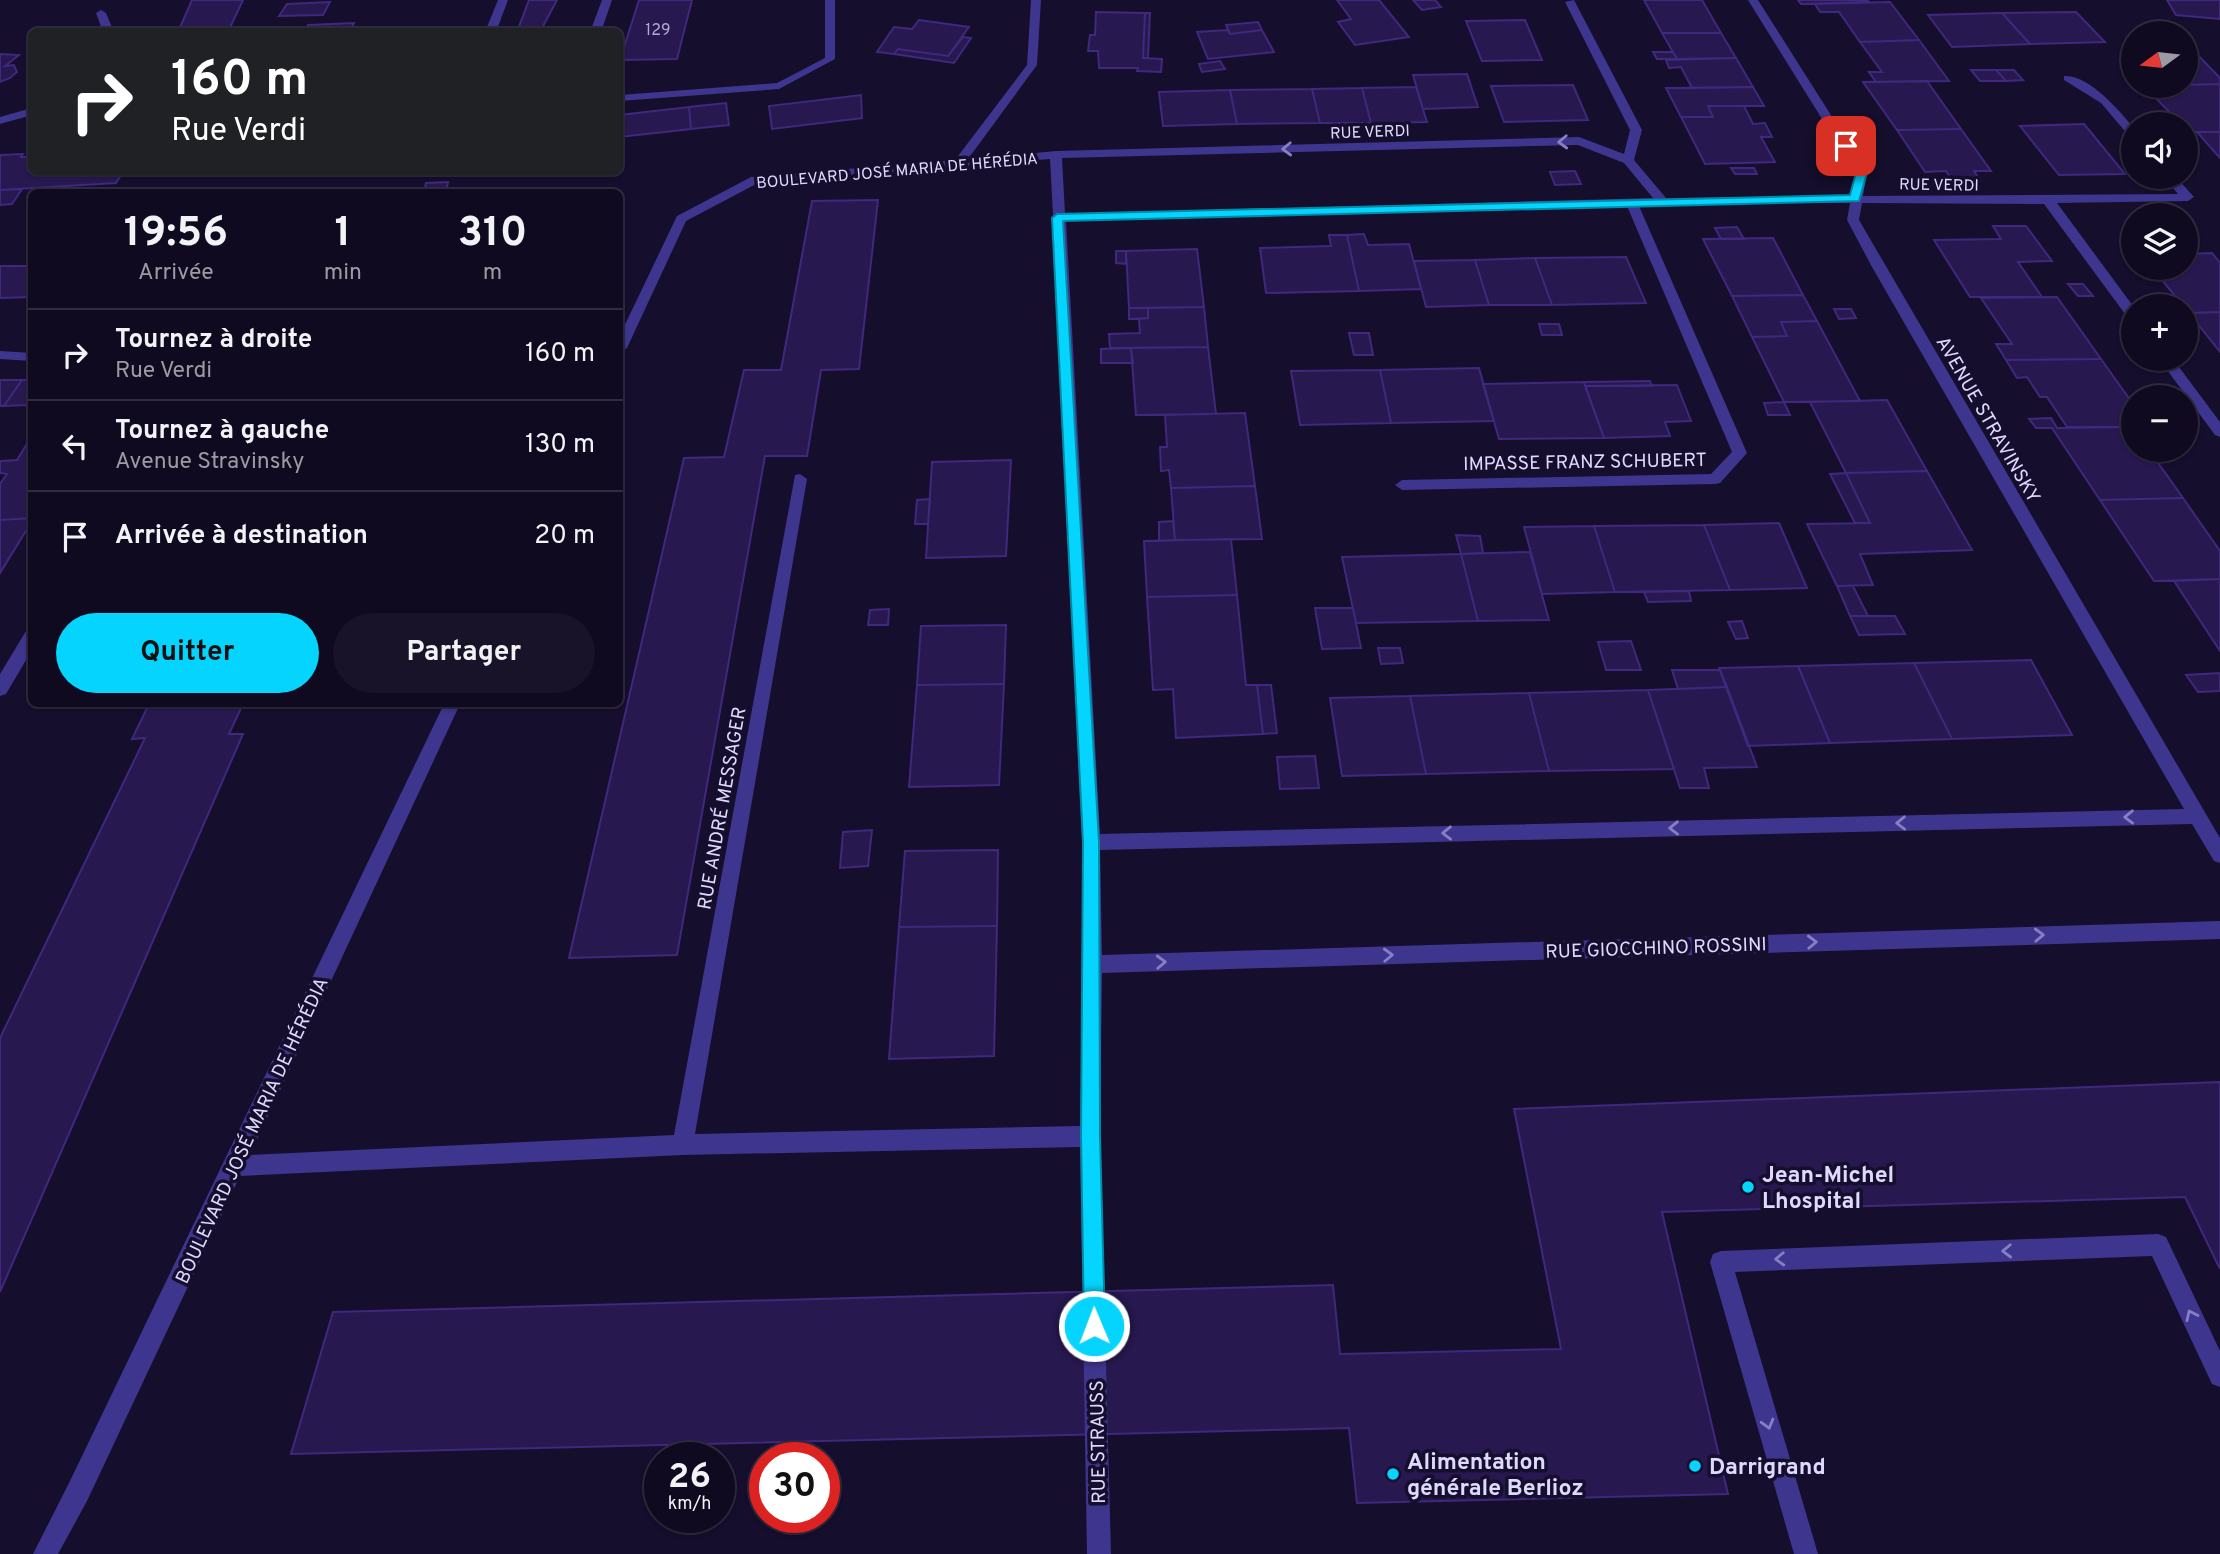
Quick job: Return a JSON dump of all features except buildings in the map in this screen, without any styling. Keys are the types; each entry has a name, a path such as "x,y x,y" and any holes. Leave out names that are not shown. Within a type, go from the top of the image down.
{"street":[{"path":"492,28 503,0"},
{"path":"596,28 607,0"},
{"path":"623,99 779,86 830,59 830,0"},
{"path":"959,163 1032,65 1036,0"},
{"name":"AVENUE STRAVINSKY","path":"1753,0 1861,173 1853,220 1878,267 2220,855"},
{"path":"1570,2 1636,130 1628,160 1662,201"},
{"path":"101,13 107,28"},
{"path":"2068,79 2105,101 2121,120"},
{"path":"0,121 28,112"},
{"name":"RUE VERDI","path":"1056,155 1579,142 1628,160"},
{"name":"BOULEVARD JOSÉ MARIA DE HÉRÉDIA","path":"623,342 681,219 755,180 1056,155"},
{"name":"RUE STRAUSS","path":"1056,155 1057,218 1091,842 1093,964 1090,1136 1099,1554"},
{"name":"RUE VERDI","path":"1057,218 1632,204 1662,201 2188,197 2181,189"},
{"path":"2048,200 2121,299"},
{"name":"IMPASSE FRANZ SCHUBERT","path":"1402,485 1715,479 1740,453 1632,204"},
{"path":"0,355 28,357"},
{"path":"2175,371 2220,432"},
{"name":"RUE ANDRÉ MESSAGER","path":"683,1145 800,479"},
{"path":"0,689 28,642"},
{"name":"BOULEVARD JOSÉ MARIA DE HÉRÉDIA","path":"45,1554 78,1492 451,707"},
{"path":"1091,842 2197,816"},
{"name":"RUE GIOCCHINO ROSSINI","path":"1093,964 2220,930"},
{"path":"234,1166 683,1145 1090,1136"},
{"path":"1806,1554 1721,1262 2158,1245 2220,1376"}],"place":[{"name":"Jean-Michel Lhospital","path":"1748,1187"},
{"name":"Darrigrand","path":"1695,1466"},
{"name":"Alimentation générale Berlioz","path":"1393,1474"}],"route":[{"path":"1094,1326 1090,1136 1093,964 1091,842 1057,218 1855,198 1861,173 1846,146"}]}
